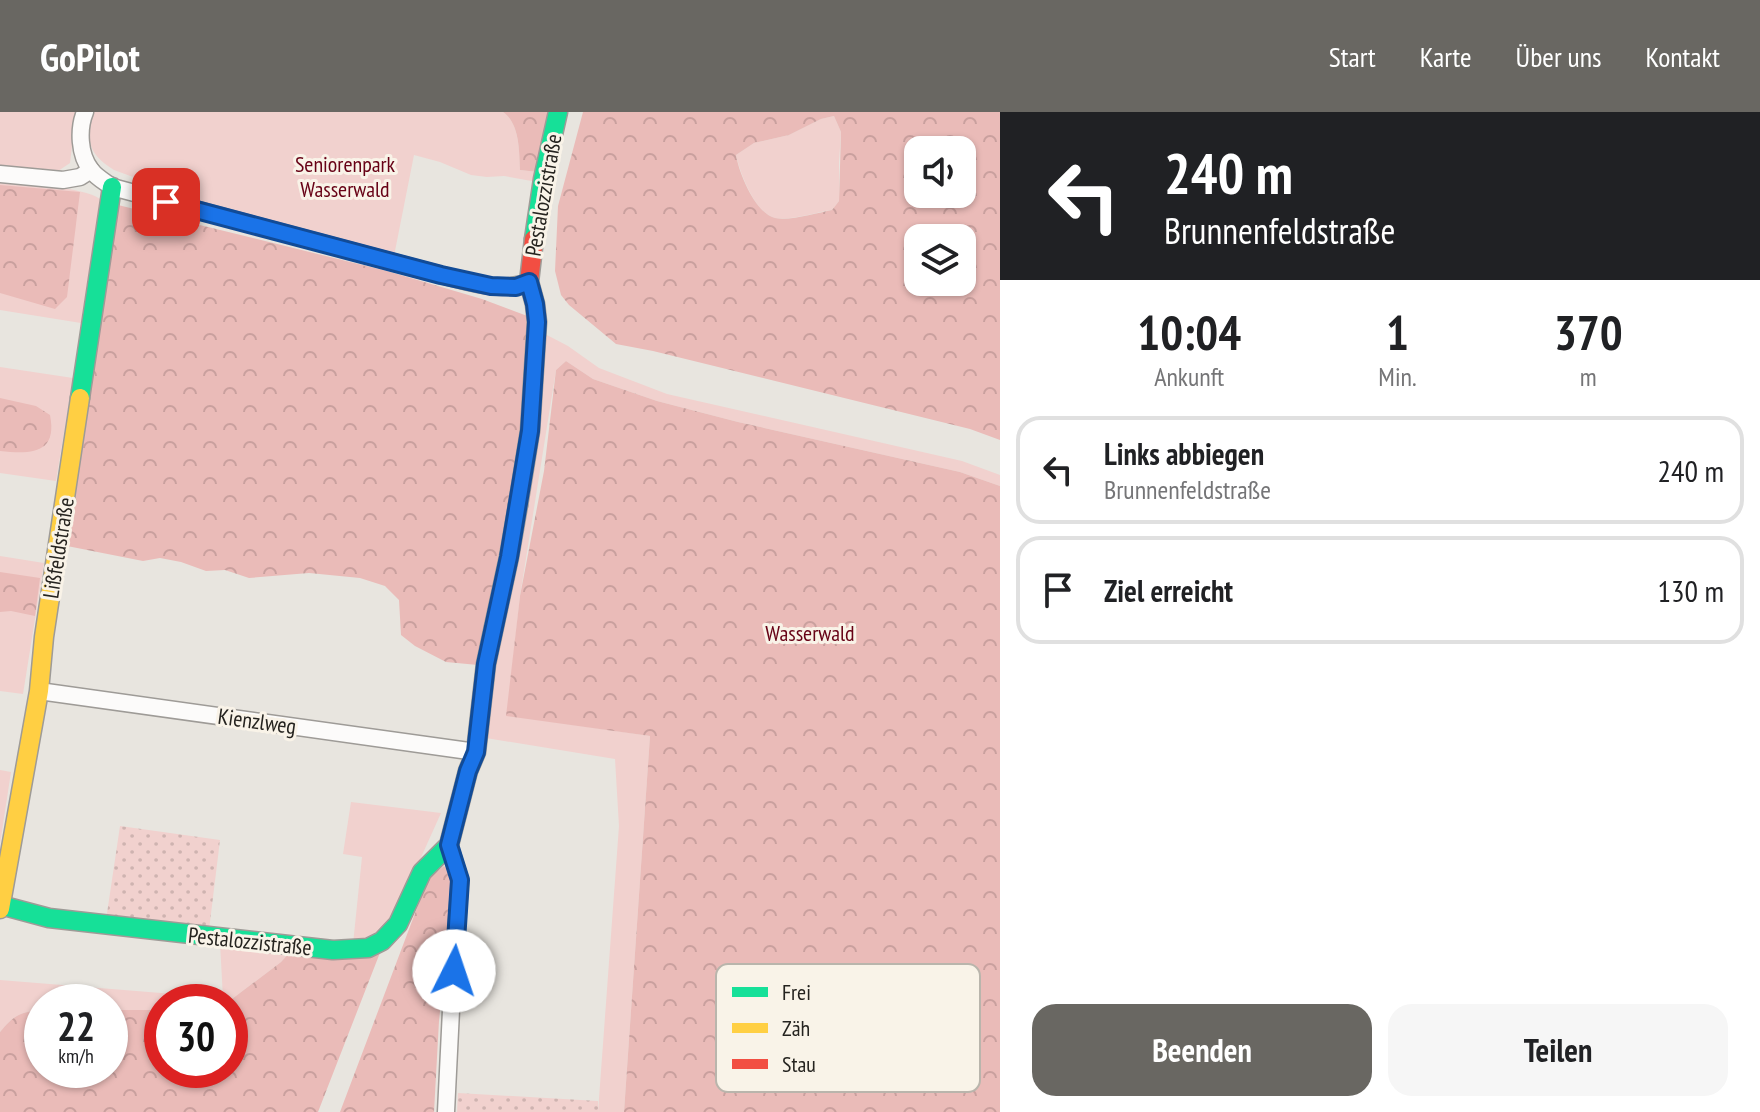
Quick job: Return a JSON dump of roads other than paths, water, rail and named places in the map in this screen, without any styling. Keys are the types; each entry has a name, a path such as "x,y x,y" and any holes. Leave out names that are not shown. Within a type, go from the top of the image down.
{"street":[{"path":"85,112 81,135 84,156 91,170 112,187 441,275 491,286 516,287 529,282"},
{"name":"Pestalozzistraße","path":"0,907 114,927 333,950 368,948 382,941 398,924 422,872 449,845 476,752 486,664 509,557 530,431 537,322 529,282 543,179 558,112"},
{"path":"0,174 63,180 80,177 91,170"},
{"name":"Lißfeldstraße","path":"0,907 39,691 46,622 112,187"},
{"name":"Kienzlweg","path":"39,691 476,752"},
{"path":"446,1112 460,880 449,845"}],"park label":[{"name":"Seniorenpark Wasserwald","path":"345,176"},
{"name":"Wasserwald","path":"810,633"}]}
